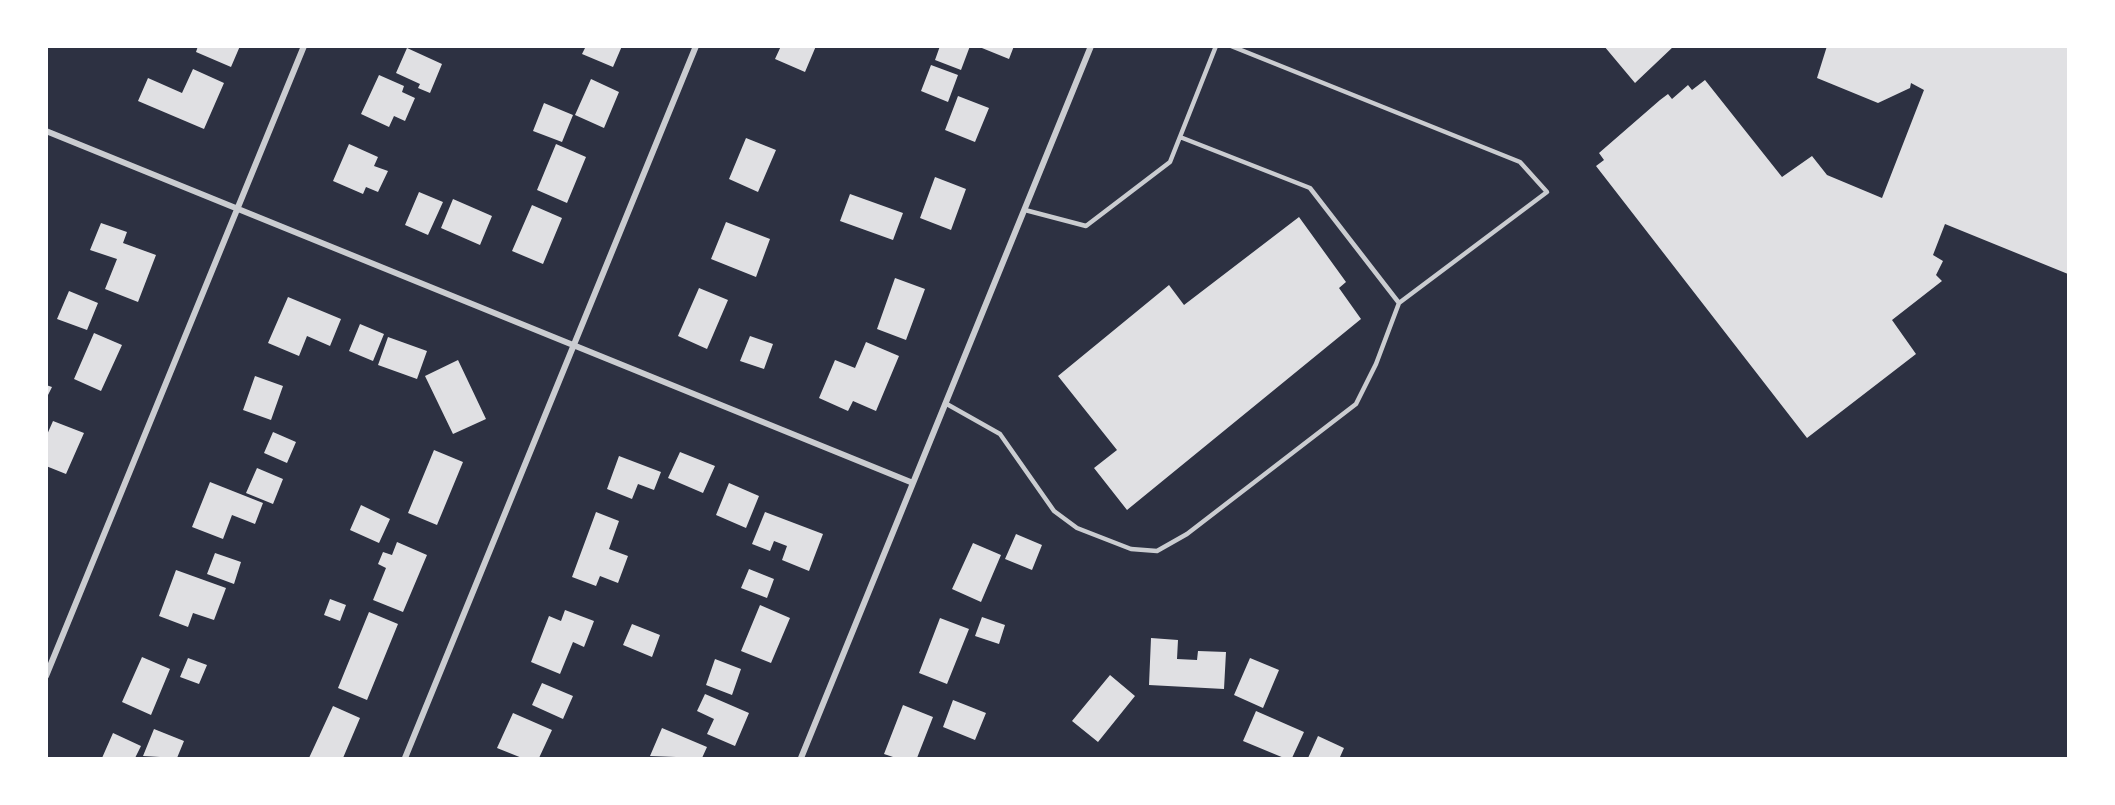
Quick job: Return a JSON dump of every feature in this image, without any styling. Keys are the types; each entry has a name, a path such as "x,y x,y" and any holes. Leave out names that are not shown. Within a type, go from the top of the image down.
{"street":[{"path":"46,676 304,46"},
{"path":"405,759 696,46"},
{"path":"801,759 1091,46"},
{"path":"46,131 913,483"}],"lane":[{"path":"1025,210 1086,226 1170,162 1216,46"},
{"path":"945,403 1000,434 1054,510 1077,528 1131,549 1157,550 1187,534 1356,404 1376,364 1399,303 1547,192 1520,162 1231,46"},
{"path":"1180,137 1310,188 1399,303"}],"building":[{"path":"198,46 240,46 231,67 196,52"},
{"path":"586,46 622,46 613,67 582,54"},
{"path":"781,46 816,46 805,72 775,59"},
{"path":"940,46 970,46 961,70 935,60"},
{"path":"977,46 1014,46 1009,59"},
{"path":"1604,46 1674,46 1635,83"},
{"path":"1827,46 2068,46 2068,274 1945,224 1933,255 1943,261 1936,275 1942,281 1892,320 1916,354 1807,438 1596,166 1604,160 1599,153 1660,100 1668,94 1672,99 1688,85 1692,90 1705,80 1782,177 1812,156 1827,175 1882,198 1924,90 1911,83 1910,88 1878,103 1817,78"},
{"path":"407,48 442,64 430,93 418,88 420,84 396,73"},
{"path":"931,65 958,75 948,102 921,91"},
{"path":"193,69 224,83 204,129 138,101 148,78 182,93"},
{"path":"379,75 404,86 402,92 415,98 405,121 394,116 389,127 361,114"},
{"path":"591,79 619,92 604,128 575,115"},
{"path":"958,96 989,108 975,142 945,130"},
{"path":"544,103 573,115 562,142 533,131"},
{"path":"746,138 776,150 758,192 729,179"},
{"path":"349,144 378,157 374,166 388,171 378,192 366,187 363,194 333,181"},
{"path":"556,144 586,157 567,203 537,190"},
{"path":"935,177 966,189 951,230 920,218"},
{"path":"419,192 443,202 428,235 405,225"},
{"path":"850,194 903,213 893,240 840,221"},
{"path":"453,199 492,216 480,245 441,228"},
{"path":"532,205 562,218 543,264 512,251"},
{"path":"1299,217 1346,282 1339,288 1361,319 1127,510 1094,468 1117,450 1058,376 1169,285 1184,305"},
{"path":"726,222 770,239 756,277 711,259"},
{"path":"101,223 127,232 123,243 156,255 138,302 105,289 117,259 90,250"},
{"path":"895,278 925,289 906,340 877,329"},
{"path":"699,288 728,300 707,349 678,336"},
{"path":"69,291 98,303 87,330 57,319"},
{"path":"288,297 341,319 330,346 307,336 299,356 268,343"},
{"path":"360,324 384,334 373,361 349,351"},
{"path":"94,333 122,345 101,391 74,379"},
{"path":"750,336 773,344 764,369 740,361"},
{"path":"388,337 427,351 417,379 378,365"},
{"path":"866,342 899,356 876,411 853,401 848,411 819,398 835,360 855,368"},
{"path":"458,360 486,419 453,434 425,376"},
{"path":"255,376 283,386 271,420 243,410"},
{"path":"46,385 52,387 46,399"},
{"path":"53,421 84,433 66,474 46,466 46,437"},
{"path":"273,432 296,442 287,463 264,453"},
{"path":"434,450 463,462 437,525 408,513"},
{"path":"680,452 715,466 703,493 668,478"},
{"path":"619,456 661,472 654,490 638,484 632,499 607,489"},
{"path":"257,468 283,479 273,504 246,493"},
{"path":"210,482 263,503 255,524 232,515 223,539 192,527"},
{"path":"729,483 759,496 746,528 716,515"},
{"path":"361,505 390,519 379,543 350,530"},
{"path":"596,512 619,521 609,549 628,556 618,583 600,576 596,586 572,577"},
{"path":"765,512 823,534 809,571 782,560 787,546 774,541 770,551 752,544"},
{"path":"1016,534 1042,545 1032,570 1005,559"},
{"path":"397,542 427,555 403,612 373,600 386,568 378,564 383,552 392,555"},
{"path":"973,543 1001,555 981,602 952,589"},
{"path":"215,553 241,562 234,584 207,574"},
{"path":"749,569 774,579 767,598 741,588"},
{"path":"176,570 226,588 214,620 193,613 188,627 159,616"},
{"path":"330,599 346,605 340,621 324,615"},
{"path":"760,605 790,618 771,663 741,651"},
{"path":"565,610 594,621 584,647 573,642 560,674 531,662 549,616 561,621"},
{"path":"369,612 398,624 367,700 338,688"},
{"path":"982,617 1005,625 999,644 975,636"},
{"path":"940,618 969,629 947,684 919,673"},
{"path":"632,624 660,635 652,657 623,645"},
{"path":"1151,638 1178,640 1177,659 1197,660 1198,651 1226,652 1224,689 1149,685"},
{"path":"142,657 170,669 151,715 122,702"},
{"path":"188,658 207,665 199,684 180,677"},
{"path":"1250,658 1279,670 1263,708 1234,695"},
{"path":"715,659 741,669 732,695 706,685"},
{"path":"1110,675 1135,696 1098,742 1072,721"},
{"path":"542,683 573,696 563,719 532,705"},
{"path":"705,694 749,713 735,746 707,734 714,719 697,711"},
{"path":"953,700 986,713 975,740 943,727"},
{"path":"903,705 933,717 917,758 896,758 884,754"},
{"path":"333,706 360,718 343,758 309,758"},
{"path":"1256,711 1304,732 1292,758 1284,758 1243,741"},
{"path":"513,713 552,730 539,758 522,758 497,748"},
{"path":"662,728 707,747 702,758 650,756"},
{"path":"154,729 184,741 177,758 143,756"},
{"path":"113,733 141,746 135,758 102,758"},
{"path":"1318,736 1344,748 1340,757 1344,758 1308,758"}]}
